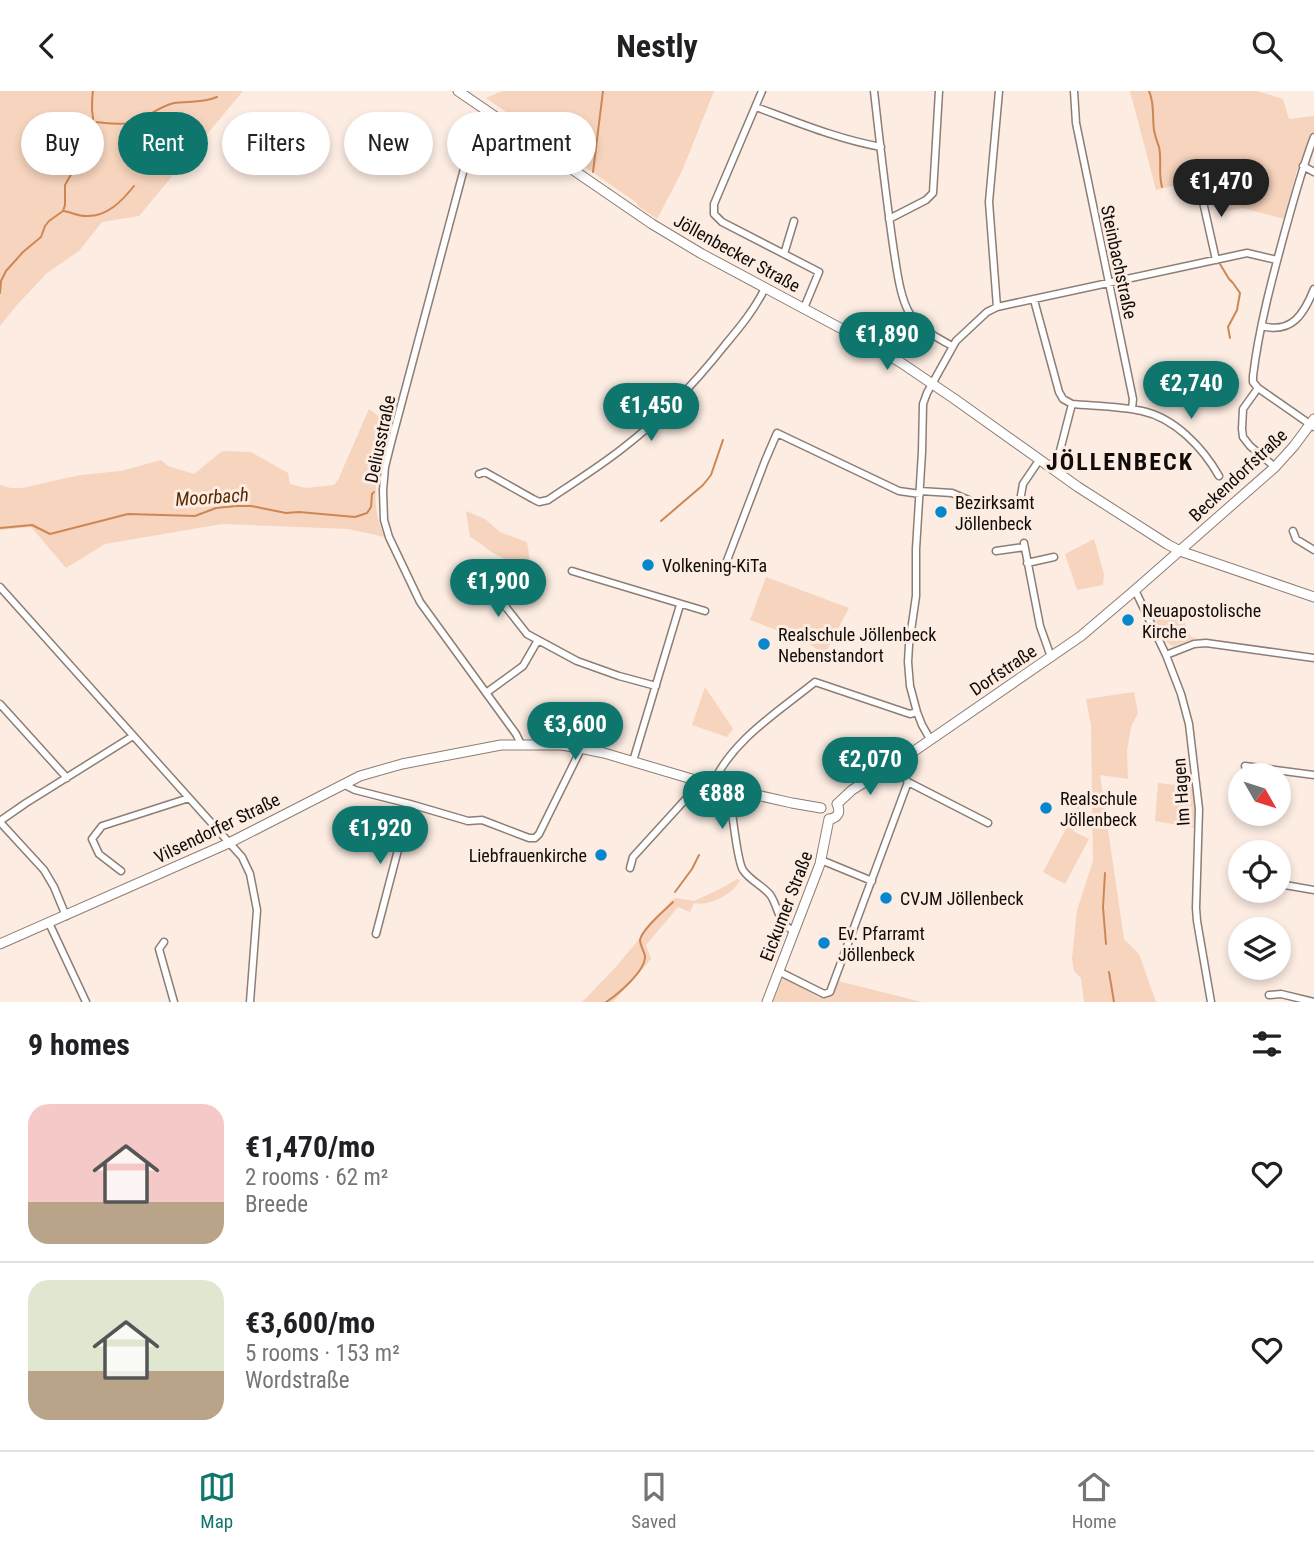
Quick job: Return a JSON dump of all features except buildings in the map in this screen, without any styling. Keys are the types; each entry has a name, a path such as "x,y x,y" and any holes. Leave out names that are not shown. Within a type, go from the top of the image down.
{"main road":[{"name":"Jöllenbecker Straße","path":"458,91 489,112"},
{"name":"Jöllenbecker Straße","path":"580,175 652,224 702,254 880,350 932,383 1103,503 1180,551 1314,597"},
{"name":"Beckendorfstraße","path":"1180,551 1275,467 1313,424"},
{"name":"Dorfstraße","path":"837,804 852,790 1081,636 1180,551"},
{"name":"Vilsendorfer Straße","path":"0,944 229,843 343,784 372,772 500,745 561,745 580,748 712,785 821,808"},
{"path":"834,801 837,804 838,814 833,819 822,816 823,804 834,801"},
{"name":"Eickumer Straße","path":"766,1002 821,860 829,819"}],"street":[{"path":"762,91 714,204 714,214 722,222 819,272 804,308"},
{"path":"874,91 889,219 905,304 909,313 924,329 952,346"},
{"path":"889,219 926,200 933,193 939,91"},
{"path":"997,307 989,194 999,91"},
{"name":"Steinbachstraße","path":"1074,91 1076,123 1133,399 1132,409"},
{"path":"756,107 823,132 881,147"},
{"path":"1313,424 1258,388 1252,376 1277,260 1303,166 1314,137"},
{"path":"1303,166 1314,172"},
{"name":"Deliusstraße","path":"463,175 388,455 383,490 384,520 388,537 420,602 521,744"},
{"path":"1199,184 1216,260"},
{"path":"784,254 794,221"},
{"path":"930,739 917,712 910,687 908,662 916,596 923,404 952,346 987,312 997,307 1247,253 1277,260"},
{"path":"479,474 485,471 533,499 540,502 548,500 623,448 671,405 702,373 743,323 759,302 765,288"},
{"path":"1262,326 1269,328 1291,324 1306,308 1314,289"},
{"path":"1034,300 1063,399 1072,404 1146,411 1186,435 1201,450 1219,476"},
{"path":"1258,388 1243,409 1241,429 1250,446 1275,467"},
{"path":"1055,470 1072,404"},
{"path":"723,571 777,433 899,491 952,493 981,505 1017,505 1021,499 1023,484 1040,459"},
{"path":"1293,531 1296,539 1314,550"},
{"path":"996,551 1024,545 1040,626 1051,657"},
{"path":"1027,563 1054,557"},
{"path":"572,571 705,611"},
{"path":"475,574 498,597 523,630 538,640 578,661 656,686"},
{"path":"0,587 242,857 250,874 257,910 250,1002"},
{"name":"Im Hagen","path":"1135,590 1166,655 1183,700 1191,737 1199,809 1197,921 1212,1002"},
{"path":"633,761 680,605"},
{"path":"486,693 523,666 538,640"},
{"path":"1166,655 1206,642 1314,658"},
{"path":"712,785 741,742 815,682 909,714 917,712"},
{"path":"0,704 67,778"},
{"path":"66,916 44,870 0,822 132,736"},
{"path":"343,784 355,790 468,821 482,820 535,838 580,748"},
{"path":"895,763 908,782 988,823"},
{"path":"1292,772 1314,775"},
{"path":"631,867 633,857 700,781"},
{"path":"778,971 824,994 830,992 908,782"},
{"path":"731,789 732,811 743,870 767,891 773,899 781,922 794,931"},
{"path":"121,871 99,854 92,839 102,826 190,799"},
{"path":"376,935 410,804"},
{"path":"821,860 872,881"},
{"path":"1291,886 1314,890"},
{"path":"50,923 86,1002"},
{"path":"164,942 159,949 174,1002"},
{"path":"1269,995 1314,1002"}],"shaded area":[{"path":"0,91 243,91 226,112 222,112 222,116 208,133 208,112 118,112 118,175 173,175 139,216 102,222 79,251 47,273 0,326"},
{"path":"502,91 714,91 682,171 657,219 596,174 596,112 506,112 486,98"},
{"path":"1130,91 1257,91 1283,99 1289,119 1314,116 1314,132 1297,170 1284,219 1243,208 1224,212 1216,175 1156,190"},
{"path":"369,409 389,424 379,467 376,496 379,524 385,537 348,529 222,524 105,544 66,568 31,527 0,530 0,485 22,488 80,475 121,471 161,460 168,466 194,474 224,451 251,452 288,473 290,484 306,488 334,485"},
{"path":"466,511 485,519 500,532 527,542 530,561 500,594 489,584 509,561 470,537"},
{"path":"1094,539 1104,574 1103,585 1077,590 1065,554"},
{"path":"766,577 849,608 824,655 799,636 750,620"},
{"path":"1177,605 1191,637 1196,638 1174,646 1164,638 1154,616"},
{"path":"705,687 733,729 727,737 692,725"},
{"path":"1134,692 1138,713 1131,727 1127,751 1128,779 1100,775 1124,939 1139,954 1156,1002 1084,1002 1081,978 1074,971 1072,959 1077,910 1093,861 1091,726 1086,699"},
{"path":"1158,783 1193,787 1195,828 1155,821"},
{"path":"1085,793 1087,794 1072,822 1076,824 1073,831 1089,839 1065,884 1043,872"},
{"path":"737,879 740,880 737,885 720,898 706,903 694,903 690,912 678,907 646,945 651,959 613,1002 582,1002 614,969 672,900 676,898 694,901"},
{"path":"782,978 826,999 833,996 838,981 922,1002 773,1002"}],"waterway":[{"path":"0,293 1,281 6,271 41,237 49,221 63,211 65,185 74,165 72,148 93,126 93,91"},
{"path":"596,148 603,91"},
{"path":"1149,91 1160,152 1162,187"},
{"path":"104,123 129,123 174,103 217,97"},
{"path":"63,211 83,216 101,214 119,202 134,186"},
{"path":"1220,264 1240,293 1237,310 1228,327 1230,338"},
{"name":"Moorbach","path":"661,521 711,475 723,440"},
{"name":"Moorbach","path":"0,528 32,525 50,534 128,514 195,516 216,508 236,506 286,513 355,517 367,513 374,492"},
{"path":"675,892 699,855"},
{"path":"1105,873 1103,907 1106,944"},
{"path":"606,1002 641,969 645,956 640,940 649,925 673,902"},
{"path":"1109,972 1114,1002"}],"place":[{"name":"Bezirksamt Jöllenbeck","path":"941,512"},
{"name":"Volkening-KiTa","path":"648,565"},
{"name":"Neuapostolische Kirche","path":"1128,620"},
{"name":"Realschule Jöllenbeck Nebenstandort","path":"764,644"},
{"name":"Realschule Jöllenbeck","path":"1046,808"},
{"name":"Liebfrauenkirche","path":"601,855"},
{"name":"CVJM Jöllenbeck","path":"886,898"},
{"name":"Ev. Pfarramt Jöllenbeck","path":"824,943"}],"district":[{"name":"JÖLLENBECK","path":"1120,462"}]}
